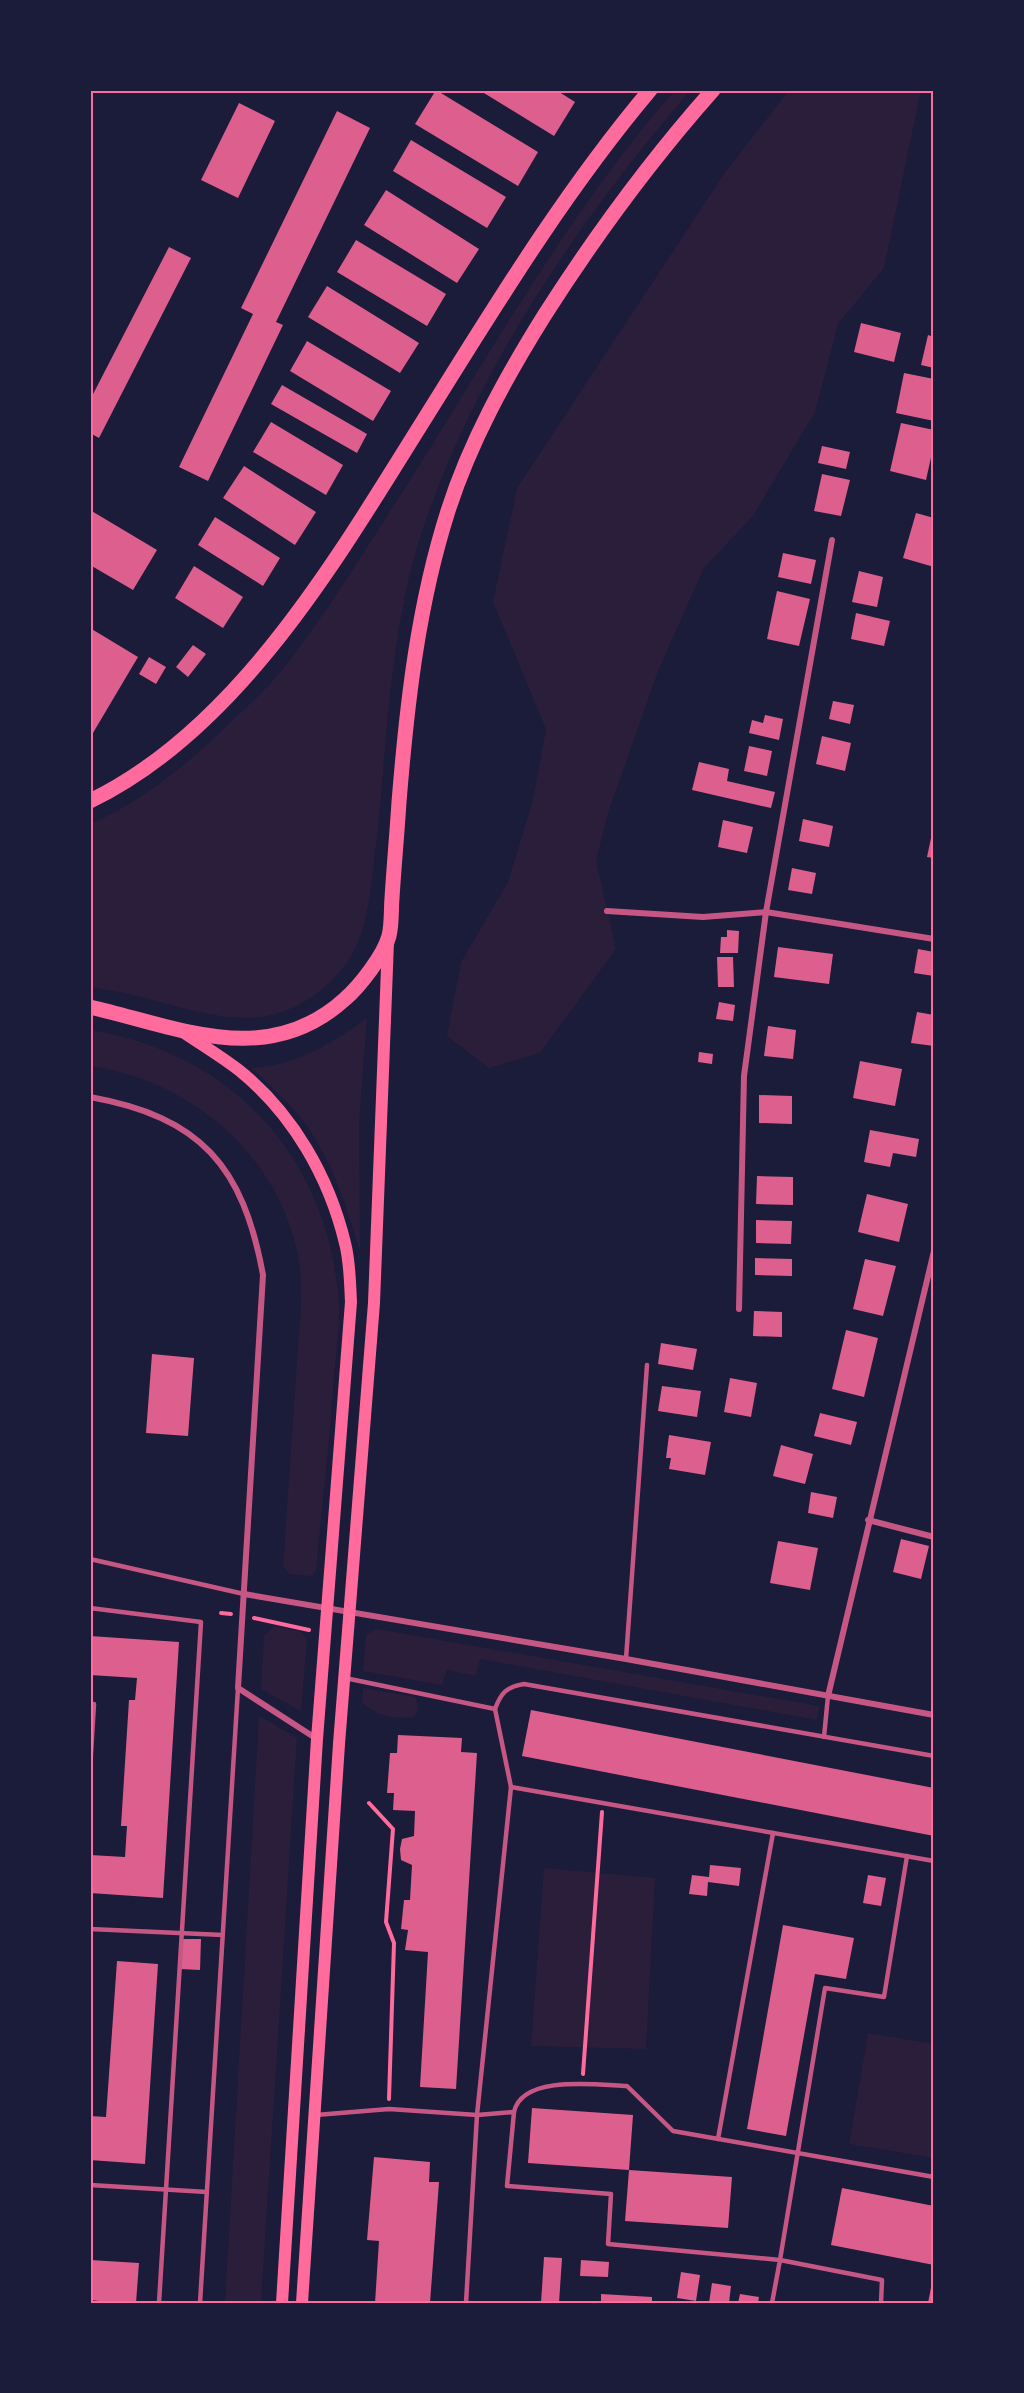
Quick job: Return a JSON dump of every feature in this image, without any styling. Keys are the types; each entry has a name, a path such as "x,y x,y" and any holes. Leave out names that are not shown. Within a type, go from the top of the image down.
{"main road":[{"path":"90,801 151,764 200,723 268,651 328,573 543,230 650,90"},
{"path":"302,2303 345,1677 374,1303 389,938 406,712 423,606 448,510 491,409 516,361 581,257 663,146 713,90"},
{"path":"90,1007 183,1032 225,1039 255,1039 284,1034 314,1022 346,999 369,972 389,938"},
{"path":"183,1032 240,1071 279,1109 309,1152 326,1188 346,1245 351,1302 330,1608 317,1739 282,2303"}],"street":[{"path":"739,1309 744,1076 766,912 832,540"},
{"path":"607,911 703,916 766,912 934,939"},
{"path":"90,1097 124,1103 167,1119 207,1146 245,1206 256,1238 262,1275 238,1688 317,1739"},
{"path":"828,1696 868,1520 934,1251"},
{"path":"868,1520 934,1538"},
{"path":"244,1594 626,1659 934,1715"}],"lane":[{"path":"626,1659 647,1365"},
{"path":"90,1559 244,1594"},
{"path":"90,1608 201,1622 159,2303"},
{"path":"345,1677 495,1709"},
{"path":"466,2303 477,2115 511,1787 495,1709 500,1695 510,1686 524,1684 934,1756"},
{"path":"200,2303 238,1688"},
{"path":"824,1737 828,1696"},
{"path":"90,1704 94,1704 90,1770"},
{"path":"511,1787 603,1805 934,1861"},
{"path":"718,2139 773,1833"},
{"path":"772,2303 825,1988 884,1997 907,1856"},
{"path":"90,1929 223,1935"},
{"path":"881,2303 882,2280 780,2260 608,2244 611,2194 507,2186 515,2107 534,2090 565,2084 627,2086 673,2131 934,2177"},
{"path":"314,2115 389,2109 477,2115 514,2112"},
{"path":"90,2185 207,2192"}],"path":[{"path":"221,1613 309,1630"},
{"path":"369,1803 393,1829 386,1922 394,1943 389,2109"},
{"path":"583,2084 603,1805"}],"shaded area":[{"path":"675,90 691,90 609,191 533,302 467,420 441,480 419,541 405,595 391,687 369,898 361,934 347,962 327,985 303,1002 280,1013 257,1017 209,1014 90,987 90,824 131,803 185,764 253,701 282,670 315,626 360,558 565,234 636,136"},
{"path":"789,90 921,90 884,268 838,324 815,412 753,516 704,568 658,671 608,813 596,861 616,949 540,1053 489,1068 447,1036 461,962 508,882 533,800 546,729 493,602 517,488 726,171"},
{"path":"367,1018 359,1122 360,1251 336,1182 321,1148 296,1111 252,1068 284,1063 313,1052"},
{"path":"90,1030 142,1043 189,1062 230,1089 266,1122 295,1161 317,1205 332,1254 339,1315 316,1570 312,1576 290,1574 283,1566 301,1304 300,1267 291,1228 275,1193 254,1160 228,1132 198,1108 165,1089 129,1075 90,1066"},
{"path":"274,1626 300,1631 307,1640 301,1711 261,1689 264,1636"},
{"path":"377,1629 819,1706 817,1720 480,1659 476,1676 447,1670 442,1685 363,1671 366,1635"},
{"path":"363,1688 416,1697 418,1710 414,1717 399,1718 380,1714 362,1702"},
{"path":"259,1716 297,1738 261,2303 225,2303"},
{"path":"544,1868 655,1878 646,2049 531,2046"},
{"path":"868,2033 934,2044 934,2158 849,2144"}],"building":[{"path":"436,90 538,152 518,186 415,124"},
{"path":"479,90 556,90 575,102 554,136"},
{"path":"239,103 275,121 238,198 201,180"},
{"path":"337,111 370,128 276,322 283,325 208,481 179,467 253,314 241,308"},
{"path":"411,140 506,197 487,228 393,171"},
{"path":"386,190 479,249 457,283 364,225"},
{"path":"356,240 446,294 427,326 337,272"},
{"path":"169,247 191,258 99,438 90,433 90,400"},
{"path":"327,286 419,343 400,373 308,317"},
{"path":"861,323 901,333 894,362 854,352"},
{"path":"928,335 934,337 934,368 921,365"},
{"path":"307,341 391,391 373,421 290,371"},
{"path":"904,373 934,379 934,421 896,413"},
{"path":"282,385 367,434 357,453 271,404"},
{"path":"271,422 343,465 326,495 253,452"},
{"path":"901,423 934,430 934,444 926,480 890,471"},
{"path":"822,446 850,452 846,469 818,463"},
{"path":"244,466 316,512 295,545 223,498"},
{"path":"822,474 850,480 841,516 814,511"},
{"path":"90,510 157,550 133,590 90,565"},
{"path":"916,513 934,518 934,567 903,558"},
{"path":"215,517 280,558 263,586 198,545"},
{"path":"783,553 816,560 811,584 778,577"},
{"path":"194,566 243,597 223,628 175,598"},
{"path":"859,571 883,577 877,607 852,602"},
{"path":"777,591 810,599 799,646 767,639"},
{"path":"856,613 890,621 884,646 851,639"},
{"path":"90,628 138,657 90,738"},
{"path":"193,645 206,654 188,677 176,667"},
{"path":"149,657 166,667 156,684 139,674"},
{"path":"833,701 854,705 850,724 829,719"},
{"path":"765,715 783,719 779,740 749,733 752,720 763,723"},
{"path":"822,736 851,743 845,771 816,764"},
{"path":"749,746 772,751 767,776 744,771"},
{"path":"699,762 729,769 727,781 775,792 771,808 692,790"},
{"path":"803,819 833,826 829,847 799,841"},
{"path":"723,820 753,827 747,853 718,847"},
{"path":"931,838 934,839 934,858 927,857"},
{"path":"792,868 816,873 812,894 788,890"},
{"path":"727,930 739,931 738,953 720,953 721,937 727,937"},
{"path":"778,947 833,954 829,984 774,977"},
{"path":"918,949 934,952 934,976 914,973"},
{"path":"717,957 733,957 734,987 718,987"},
{"path":"719,1002 735,1005 733,1021 716,1019"},
{"path":"917,1012 934,1015 934,1046 911,1043"},
{"path":"768,1026 796,1030 793,1059 764,1056"},
{"path":"699,1052 713,1054 712,1064 698,1062"},
{"path":"860,1061 902,1069 895,1106 853,1098"},
{"path":"759,1095 792,1096 792,1124 759,1123"},
{"path":"870,1130 919,1139 916,1157 893,1153 890,1167 864,1162"},
{"path":"757,1176 793,1177 793,1205 756,1204"},
{"path":"867,1194 908,1204 899,1242 858,1232"},
{"path":"756,1220 792,1221 791,1244 756,1243"},
{"path":"755,1258 792,1259 792,1276 755,1275"},
{"path":"865,1259 896,1266 883,1316 853,1309"},
{"path":"754,1311 782,1312 782,1337 753,1336"},
{"path":"846,1330 878,1338 864,1397 832,1389"},
{"path":"661,1343 697,1349 693,1370 658,1364"},
{"path":"152,1354 194,1358 188,1436 146,1433"},
{"path":"730,1378 757,1383 751,1417 724,1412"},
{"path":"662,1386 701,1391 697,1417 658,1411"},
{"path":"820,1413 857,1422 851,1445 814,1436"},
{"path":"669,1435 711,1442 705,1475 669,1469 671,1458 666,1458"},
{"path":"781,1445 813,1454 805,1484 773,1476"},
{"path":"811,1492 837,1497 833,1518 808,1513"},
{"path":"901,1539 929,1546 921,1579 893,1572"},
{"path":"778,1541 818,1548 810,1590 770,1583"},
{"path":"90,1636 179,1642 163,1898 90,1893 90,1855 125,1857 127,1826 121,1826 129,1700 135,1700 137,1678 90,1675"},
{"path":"531,1710 934,1788 934,1836 522,1756"},
{"path":"398,1735 462,1738 461,1752 477,1753 456,2089 420,2087 428,1952 405,1950 408,1930 401,1929 404,1900 410,1900 412,1865 401,1860 400,1849 402,1839 414,1836 415,1811 393,1810 394,1793 387,1793 390,1753 397,1753"},
{"path":"710,1865 741,1868 739,1886 708,1882 707,1896 689,1894 692,1875 709,1877"},
{"path":"868,1875 886,1878 881,1906 863,1903"},
{"path":"783,1925 854,1938 846,1979 815,1974 786,2136 747,2129"},
{"path":"182,1939 201,1939 200,1970 180,1969"},
{"path":"117,1961 158,1964 145,2164 90,2160 90,2116 106,2117"},
{"path":"532,2108 633,2115 629,2170 528,2163"},
{"path":"374,2157 430,2162 429,2182 439,2182 430,2303 375,2303 379,2241 367,2240"},
{"path":"629,2170 732,2177 728,2228 625,2221"},
{"path":"842,2188 934,2206 934,2265 831,2245"},
{"path":"544,2257 562,2258 559,2303 541,2303"},
{"path":"90,2260 139,2263 136,2303 99,2303 99,2301 90,2300"},
{"path":"581,2260 609,2262 608,2277 580,2276"},
{"path":"681,2272 700,2275 696,2301 677,2298"},
{"path":"933,2277 934,2303 928,2303"},
{"path":"712,2283 731,2286 729,2303 709,2303"},
{"path":"601,2294 652,2297 652,2303 601,2303"},
{"path":"740,2294 759,2297 758,2303 738,2303"}]}
